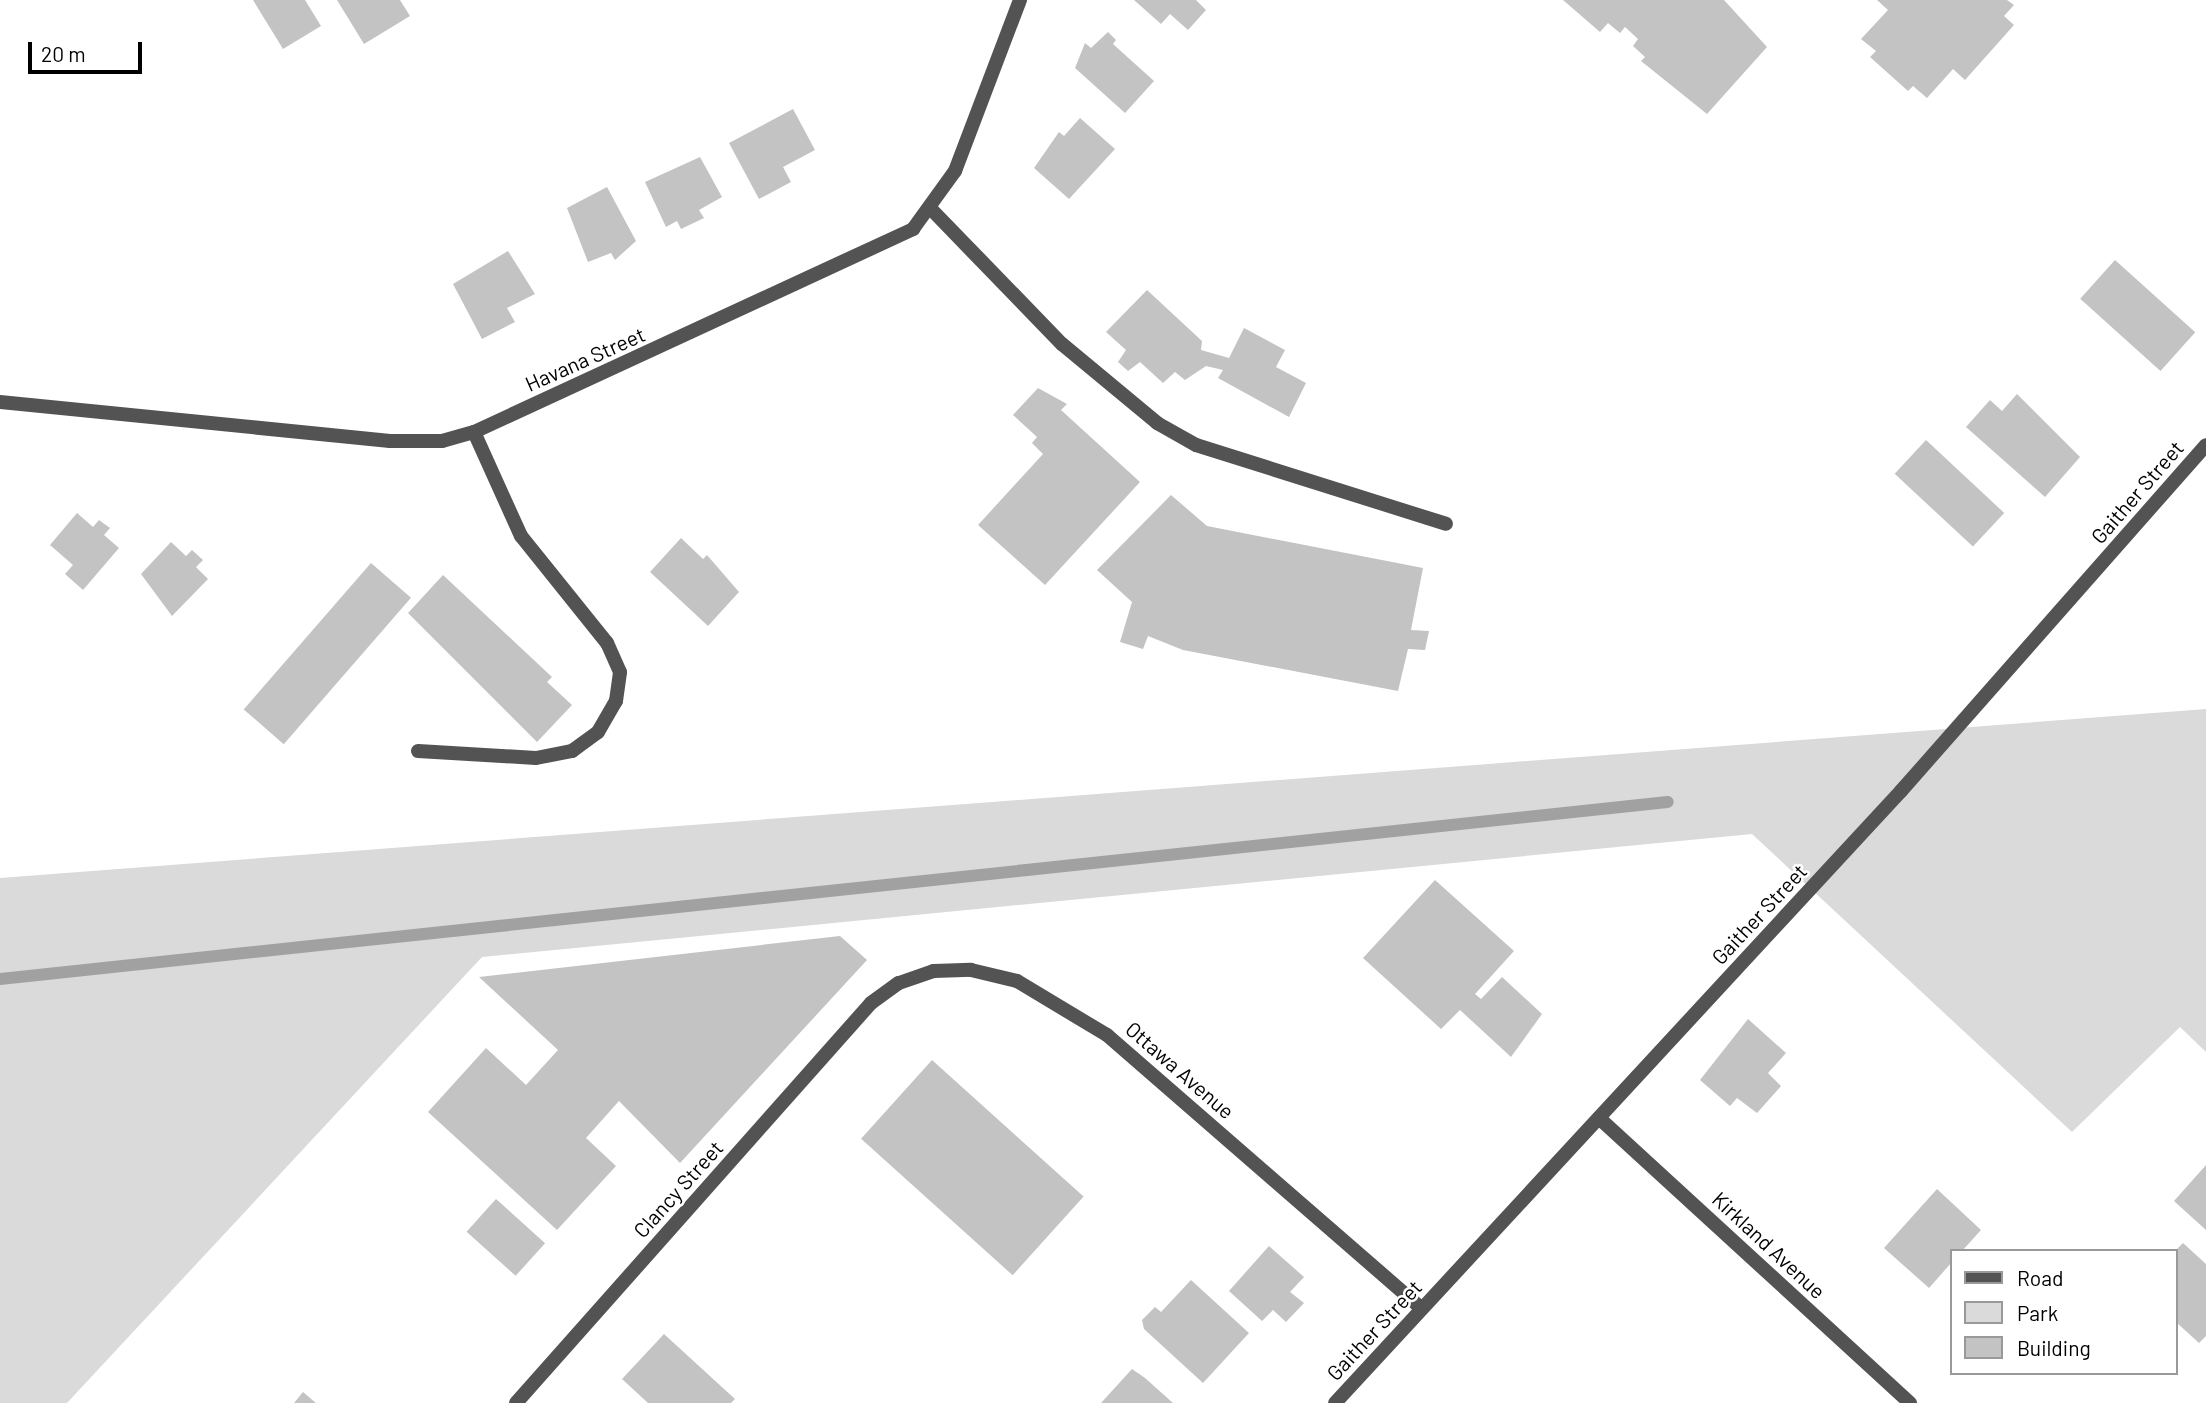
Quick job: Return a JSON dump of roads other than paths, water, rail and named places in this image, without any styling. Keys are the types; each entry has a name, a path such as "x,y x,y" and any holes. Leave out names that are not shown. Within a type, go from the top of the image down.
{"street":[{"name":"Havana Street","path":"0,402 390,441 442,441 474,432 887,245 932,210 955,171 1020,0"},
{"path":"932,210 1062,344 1157,423 1196,445 1446,524"},
{"path":"418,751 536,758 572,751 598,732 616,701 620,672 607,643 527,545 474,432"},
{"name":"Gaither Street","path":"1335,1403 1910,781 2206,445"},
{"name":"Ottawa Avenue","path":"871,1003 899,983 934,971 971,970 1017,981 1061,1004 1107,1035 1422,1308"},
{"name":"Clancy Street","path":"516,1403 871,1003"},
{"name":"Kirkland Avenue","path":"1599,1118 1910,1403"}],"waterway":[{"path":"0,979 1668,802"}]}
